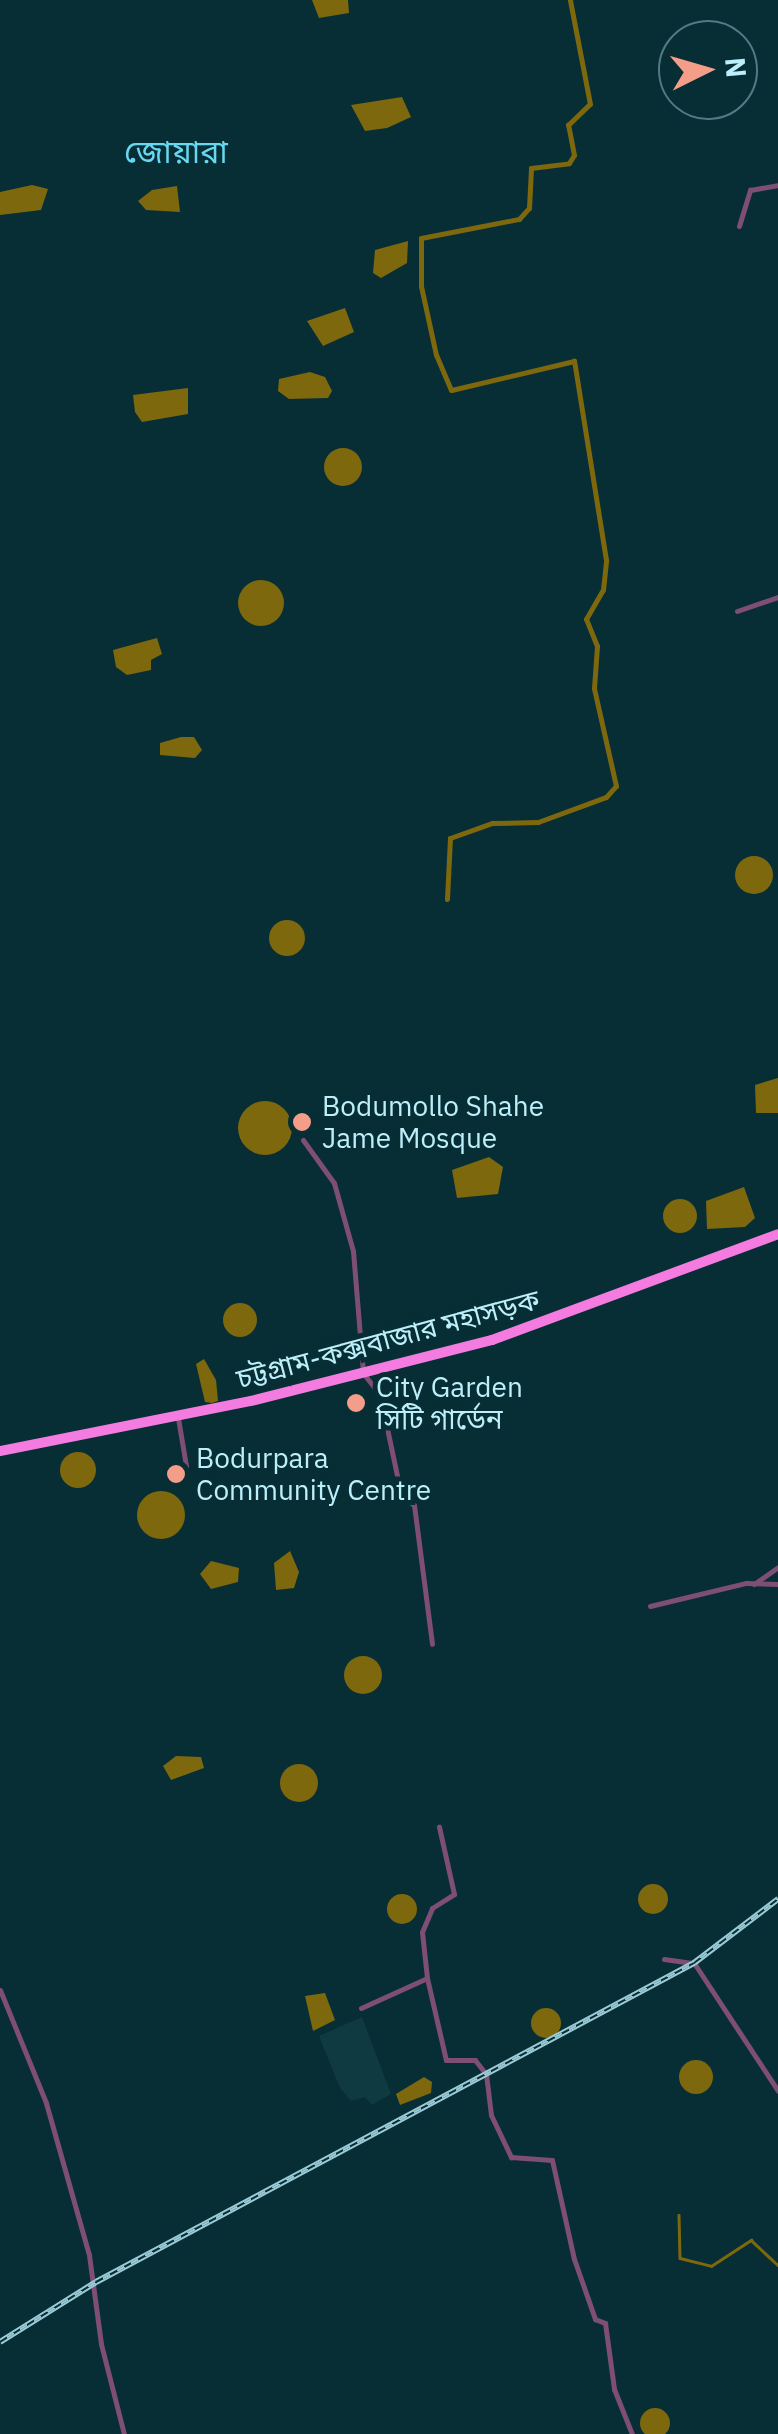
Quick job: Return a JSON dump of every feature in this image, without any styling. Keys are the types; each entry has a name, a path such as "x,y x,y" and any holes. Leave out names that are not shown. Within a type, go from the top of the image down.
{"highway":[{"name":"চট্টগ্রাম-কক্সবাজার মহাসড়ক","path":"0,1451 178,1415 492,1340 778,1234"}],"street":[{"path":"740,226 750,190 778,186"},
{"path":"737,610 778,598"},
{"path":"303,1140 334,1184 353,1251 362,1373 380,1395 401,1496 414,1506 432,1644"},
{"path":"178,1415 186,1466"},
{"path":"754,1584 778,1567"},
{"path":"650,1606 754,1584 778,1584"},
{"path":"439,1828 454,1894 432,1908 420,1936 446,2060 475,2060 486,2074 491,2115 511,2157 552,2160 574,2260 595,2319 604,2324 614,2389 632,2434"},
{"path":"664,1960 694,1963 778,2091"},
{"path":"360,2008 427,1978"},
{"path":"0,1990 46,2103 90,2255 102,2344 124,2434"}],"shaded area":[{"path":"312,0 348,0 349,13 319,18"},
{"path":"402,97 411,117 387,128 365,131 351,105"},
{"path":"32,185 48,189 41,210 0,215 0,192"},
{"path":"177,186 180,212 146,210 138,201 152,190"},
{"path":"408,241 407,263 381,278 373,273 375,250"},
{"path":"345,308 354,332 323,346 307,321"},
{"path":"310,372 325,377 332,391 328,398 289,399 278,391 279,379"},
{"path":"188,388 188,414 142,422 135,412 133,395"},
{"path":"343,448 357,453 362,467 357,481 343,486 329,481 324,467 329,453"},
{"path":"261,580 277,587 284,603 277,619 261,626 245,619 238,603 245,587"},
{"path":"157,638 162,654 151,660 151,670 127,675 116,667 113,650"},
{"path":"194,737 202,750 195,758 160,755 160,743"},
{"path":"754,856 768,861 773,875 768,889 754,894 740,889 735,875 740,861"},
{"path":"287,920 300,925 305,938 300,951 287,956 274,951 269,938 274,925"},
{"path":"778,1078 778,1113 756,1113 755,1085"},
{"path":"265,1101 284,1109 292,1128 284,1147 265,1155 246,1147 238,1128 246,1109"},
{"path":"489,1157 503,1167 498,1194 457,1198 452,1170"},
{"path":"744,1187 755,1218 745,1227 707,1229 706,1201"},
{"path":"680,1199 692,1204 697,1216 692,1228 680,1233 668,1228 663,1216 668,1204"},
{"path":"240,1303 252,1308 257,1320 252,1332 240,1337 228,1332 223,1320 228,1308"},
{"path":"204,1359 216,1380 218,1401 212,1403 205,1402 196,1364"},
{"path":"78,1452 91,1457 96,1470 91,1483 78,1488 65,1483 60,1470 65,1457"},
{"path":"161,1491 178,1498 185,1515 178,1532 161,1539 144,1532 137,1515 144,1498"},
{"path":"290,1551 299,1572 294,1588 276,1590 274,1563"},
{"path":"211,1561 239,1568 238,1582 211,1589 200,1574"},
{"path":"363,1656 377,1661 382,1675 377,1689 363,1694 349,1689 344,1675 349,1661"},
{"path":"176,1756 201,1757 204,1768 171,1780 163,1766"},
{"path":"299,1764 313,1769 318,1783 313,1797 299,1802 285,1797 280,1783 285,1769"},
{"path":"653,1884 664,1888 668,1899 664,1910 653,1914 642,1910 638,1899 642,1888"},
{"path":"402,1894 416,1903 417,1909 408,1923 402,1924 388,1915 387,1909 396,1895"},
{"path":"325,1993 335,2020 313,2031 305,1996"},
{"path":"546,2008 557,2012 561,2023 557,2034 546,2038 535,2034 531,2023 535,2012"},
{"path":"362,2017 391,2094 372,2105 365,2097 351,2101 340,2088 319,2036"},
{"path":"696,2060 708,2065 713,2077 708,2089 696,2094 684,2089 679,2077 684,2065"},
{"path":"424,2077 432,2082 431,2093 400,2105 396,2094"},
{"path":"655,2408 666,2412 670,2423 666,2434 655,2438 644,2434 640,2423 644,2412"}],"waterway":[{"path":"447,899 450,838 492,823 538,822 606,797 616,786 594,688 597,646 586,619 603,590 606,560 574,361 451,390 436,355 421,286 421,238 519,219 529,208 531,168 569,163 574,155 568,125 590,104 570,0"},
{"path":"679,2215 680,2258 711,2266 751,2240 778,2265"}],"railway":[{"path":"0,2342 96,2282 694,1963 778,1899"}],"place":[{"name":"Bodumollo Shahe Jame Mosque","path":"302,1122"},
{"name":"City Garden সিটি গার্ডেন","path":"356,1403"},
{"name":"Bodurpara Community Centre","path":"176,1474"}],"district":[{"name":"জোয়ারা","path":"176,151"}]}
